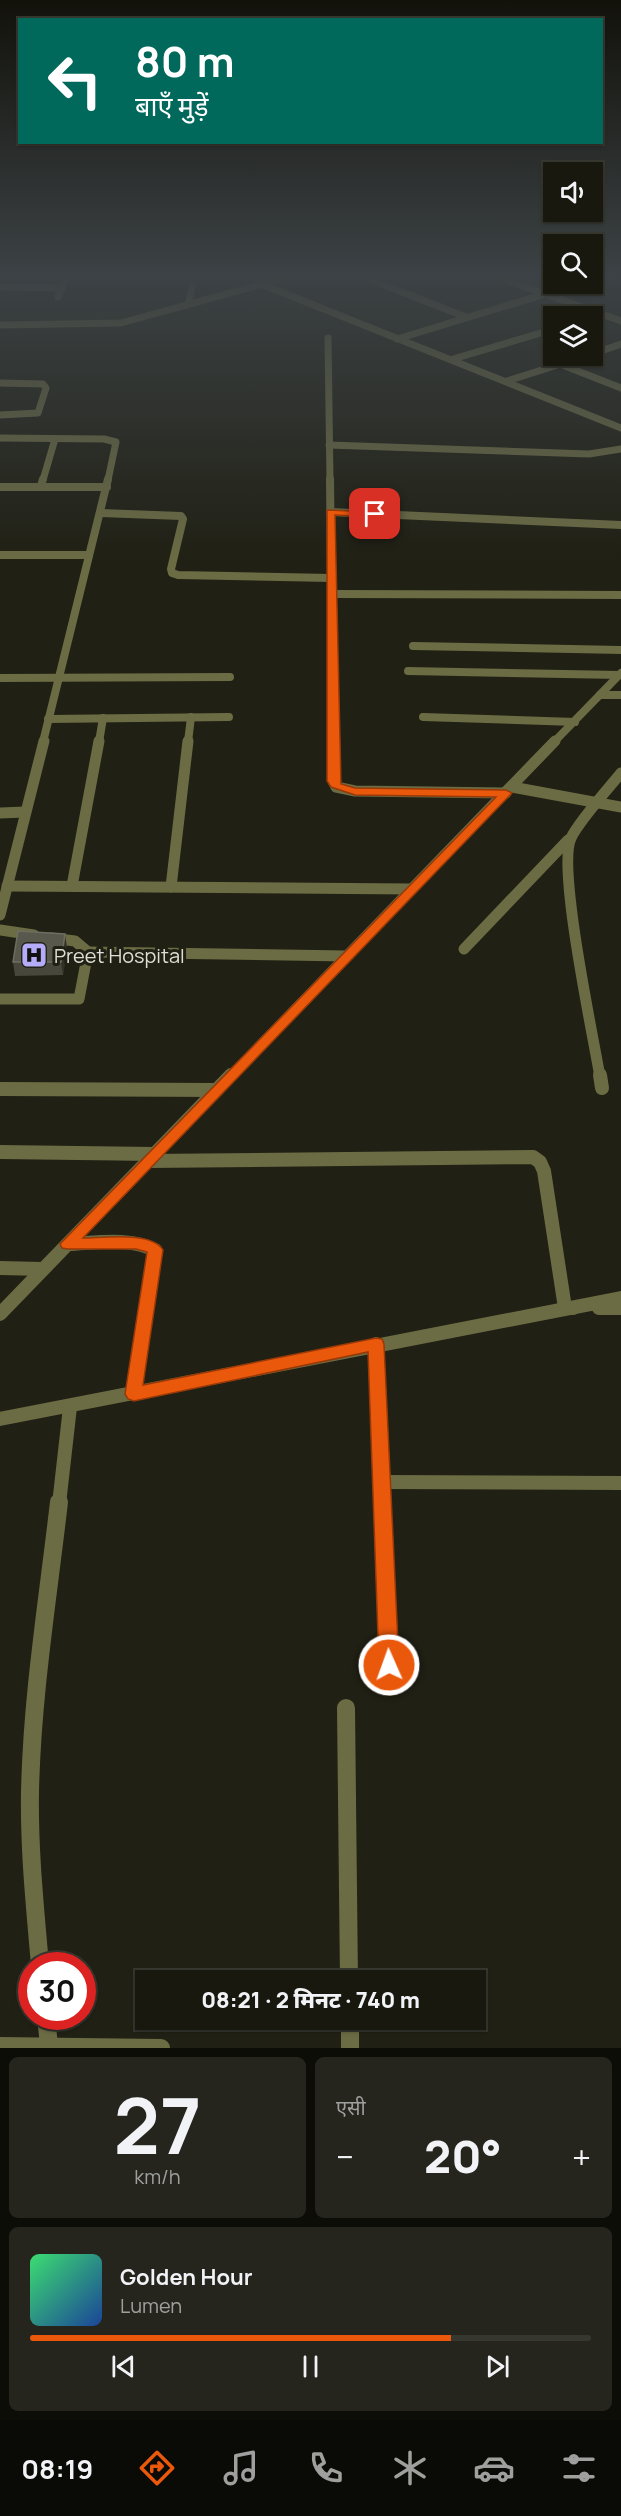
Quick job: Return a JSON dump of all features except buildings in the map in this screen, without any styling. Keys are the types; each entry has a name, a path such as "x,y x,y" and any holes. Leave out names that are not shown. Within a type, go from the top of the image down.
{"street":[{"path":"328,370 333,781 336,787 355,791 509,790 621,807"},
{"path":"479,370 621,428"},
{"path":"507,381 543,370"},
{"path":"574,370 621,388"},
{"path":"0,383 43,384 46,388 38,413 0,415"},
{"path":"0,438 104,439 116,442 101,513 25,813 5,872 7,886 0,915"},
{"path":"40,486 55,439"},
{"path":"329,445 577,454 621,449"},
{"path":"0,487 107,487"},
{"path":"330,512 621,525"},
{"path":"101,513 181,516 183,519 171,569 172,573 178,575 331,578"},
{"path":"0,555 89,555"},
{"path":"331,594 621,595"},
{"path":"413,646 621,650"},
{"path":"408,671 620,674"},
{"path":"0,1314 620,674"},
{"path":"0,678 230,677"},
{"path":"600,695 621,695"},
{"path":"171,887 190,717"},
{"path":"48,719 229,717"},
{"path":"423,717 575,722"},
{"path":"72,886 104,718"},
{"path":"464,949 571,837 621,773"},
{"path":"0,813 25,813"},
{"path":"571,837 567,851 569,889 602,1088"},
{"path":"7,886 412,889"},
{"path":"0,930 75,941 88,952 346,956"},
{"path":"0,999 79,999 88,952"},
{"path":"0,1089 217,1090"},
{"path":"0,1152 151,1158 533,1157 540,1162 543,1171 565,1308"},
{"path":"68,1244 136,1244 149,1245 155,1250 134,1394"},
{"path":"0,1268 43,1269"},
{"path":"0,1419 621,1298"},
{"path":"565,1308 621,1308"},
{"path":"376,1344 390,1687"},
{"path":"39,1952 30,1857 33,1725 70,1407"},
{"path":"383,1482 621,1483"},
{"path":"346,1708 349,1970"},
{"path":"47,2030 49,2046"},
{"path":"350,2030 350,2048"},
{"path":"0,2046 161,2048"}],"place":[{"name":"Preet Hospital","path":"34,955"}],"route":[{"path":"375,514 330,512 333,781 336,787 355,791 506,793 68,1244 136,1244 149,1245 155,1250 134,1394 376,1344 389,1665"}]}
